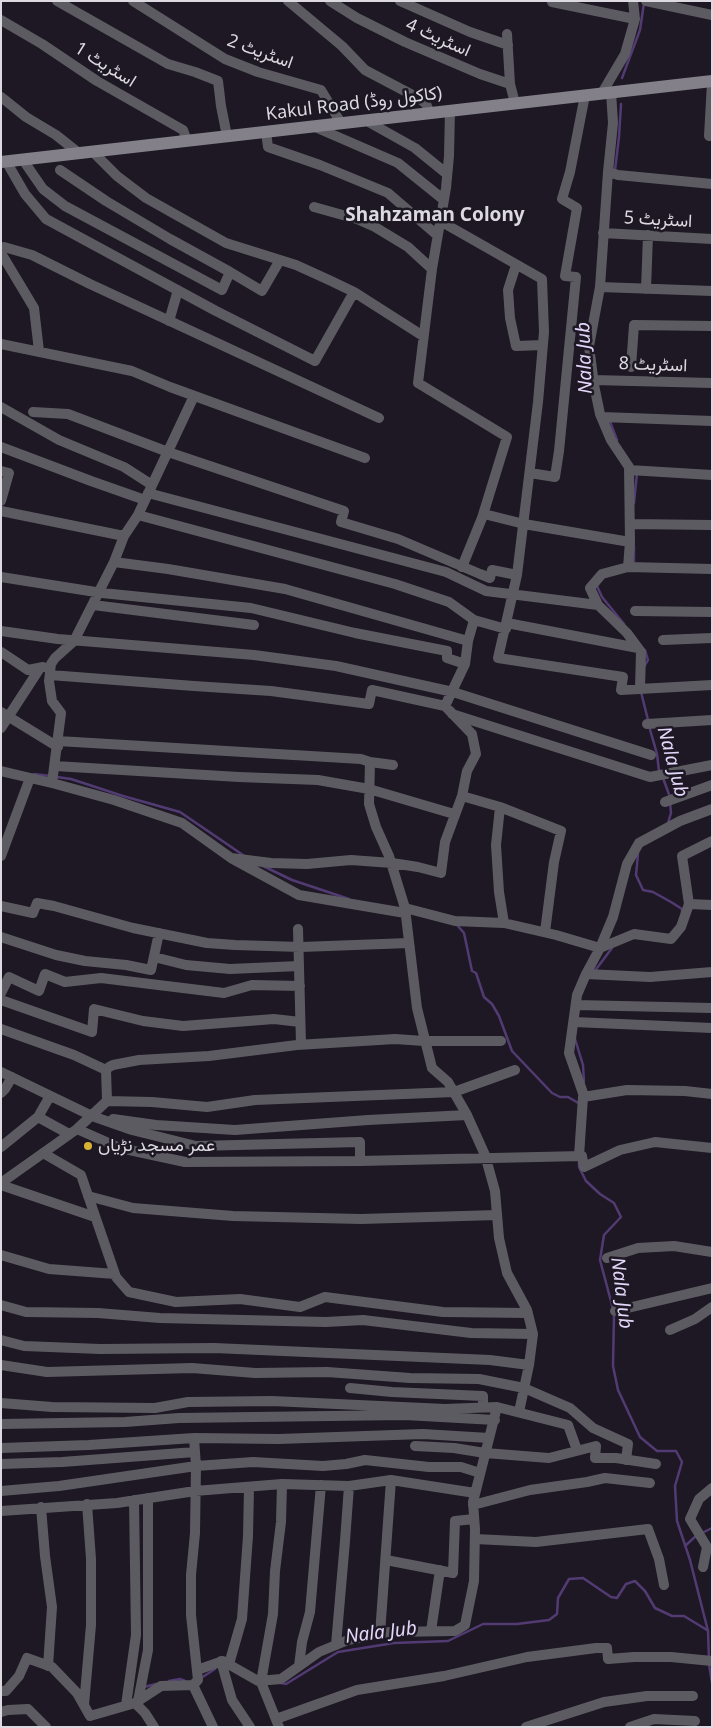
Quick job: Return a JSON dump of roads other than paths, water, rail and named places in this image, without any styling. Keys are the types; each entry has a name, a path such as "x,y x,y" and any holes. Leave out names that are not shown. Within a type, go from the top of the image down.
{"main road":[{"name":"Kakul Road (کاکول روڈ)","path":"4,162 341,122 712,82"}],"street":[{"path":"57,1 168,64 218,81 220,106 227,136"},
{"name":"اسٹریٹ 2","path":"133,1 225,59 258,72 321,90 341,122"},
{"path":"288,1 342,46 365,70 420,100 426,104 430,113"},
{"name":"اسٹریٹ 4","path":"330,1 357,18 405,42 480,74 510,84"},
{"path":"400,1 470,32 508,45"},
{"path":"628,567 630,542 629,467 611,440 602,417 593,380 589,346 600,288 602,233 613,123 607,92 625,54 635,20 634,1"},
{"path":"646,1 694,6 712,15"},
{"path":"552,2 635,20"},
{"name":"اسٹریٹ 1","path":"1,20 42,44 97,81 183,130 187,141"},
{"path":"507,34 510,84 515,103"},
{"path":"712,82 710,136 712,136"},
{"path":"530,473 555,477 559,451 576,277 565,276 576,208 562,199 570,172 585,95"},
{"path":"1,97 26,117 86,153 146,198 226,243 296,264 354,292 423,336"},
{"path":"450,110 444,200 432,269 418,383 507,437 484,514 462,567"},
{"path":"365,120 415,148 447,174"},
{"path":"314,126 398,163 444,200"},
{"path":"266,132 268,147 320,165 388,193 437,236"},
{"path":"23,160 43,189 65,206 222,290 230,272"},
{"path":"4,162 25,194 46,219 315,361 354,292"},
{"path":"60,170 114,206 262,291 280,260"},
{"path":"608,172 618,175 712,184"},
{"path":"314,207 357,219 382,231 408,247 432,269"},
{"path":"440,221 542,279 543,345 530,473 517,575 507,626 498,658 623,677 620,690 712,685"},
{"name":"اسٹریٹ 5","path":"602,233 712,239"},
{"path":"646,289 648,235"},
{"path":"1,249 4,247 32,255 90,284 379,418"},
{"path":"1,253 34,308 39,351"},
{"path":"516,264 508,290 510,318 516,346 543,345"},
{"path":"600,288 712,291"},
{"path":"169,320 178,290"},
{"path":"631,367 634,324 712,326"},
{"path":"1,344 132,371 194,396 365,458"},
{"name":"اسٹریٹ 8","path":"593,380 712,383"},
{"path":"56,784 52,783 61,713 52,701 51,664 74,641 114,562 124,536 138,515 194,396"},
{"path":"1,407 59,440 124,467 149,492"},
{"path":"33,412 68,414 168,452 344,511 341,522 398,539 490,578 492,570 517,575"},
{"path":"602,417 712,421"},
{"path":"1,446 91,481 149,492 430,567 446,572 486,591 598,605"},
{"path":"629,470 712,475"},
{"path":"1,471 9,473 1,501"},
{"path":"1,512 124,536"},
{"path":"484,514 524,524 630,542"},
{"path":"138,515 395,584 449,602 474,620 638,648"},
{"path":"630,524 712,525"},
{"path":"114,562 168,569 285,589 468,642"},
{"path":"640,689 641,652 627,633 598,605 590,588 602,574 628,567 712,569"},
{"path":"1,577 99,592 251,608 355,633 447,651 447,658 466,664"},
{"path":"93,605 254,625"},
{"path":"635,610 712,612"},
{"path":"448,710 453,692 466,664 468,642 474,620"},
{"path":"1,631 74,641 209,650 336,666 453,692 651,755"},
{"path":"663,640 712,638"},
{"path":"1,652 28,670 51,664"},
{"path":"1,728 5,715 40,668"},
{"path":"50,675 271,690 369,704 372,690 448,710 650,777 712,764"},
{"path":"231,858 307,864 350,860 392,863 440,873 445,842 462,796 467,771 476,754 472,734 448,710"},
{"path":"5,715 58,744 277,754 361,760 393,765"},
{"path":"646,724 712,720"},
{"path":"370,762 369,804 392,863 405,910 417,1008 424,1041 432,1068 448,1082 467,1116 486,1158 495,1191 499,1238 507,1273 528,1313 533,1334 530,1365 519,1412"},
{"path":"54,766 318,780 369,789 454,814"},
{"path":"1,770 114,800 182,823 231,858 299,895 405,910 455,921 504,924 545,932 600,948 634,934 671,940 681,927 690,904 682,856 712,841"},
{"path":"2,853 30,778"},
{"path":"665,802 712,785"},
{"path":"462,796 561,831 554,862 545,932"},
{"path":"500,808 496,846 499,892 504,924"},
{"path":"579,1156 584,1096 569,1053 577,995 613,917 627,864 639,843 680,821 712,810"},
{"path":"1,906 33,913 37,903 133,928 207,943 235,946 299,947 409,943"},
{"path":"690,904 712,905"},
{"path":"298,928 301,1044"},
{"path":"1,937 56,955 152,970 158,933"},
{"path":"154,957 186,965 230,969 299,966"},
{"path":"586,974 650,977 712,972"},
{"path":"1,992 9,977 39,990 45,974 65,982 101,978 224,993 252,985 300,986"},
{"path":"1,1000 92,1032 94,1009 143,1021 183,1026 274,1019 300,1022"},
{"path":"576,1005 712,1008"},
{"path":"574,1022 712,1028"},
{"path":"1,1030 74,1055 106,1070"},
{"path":"106,1070 109,1067 139,1060 209,1056 301,1044 395,1039 501,1041"},
{"path":"106,1070 107,1101"},
{"path":"1,1184 73,1131 107,1101 152,1102 207,1107 255,1100 454,1092 515,1070"},
{"path":"1,1072 92,1116 132,1130 196,1146 360,1142 360,1161"},
{"path":"1,1093 12,1077"},
{"path":"584,1096 628,1090 684,1091 712,1094"},
{"path":"1,1147 38,1117 50,1096"},
{"path":"92,1116 156,1125 235,1130 368,1120 467,1116"},
{"path":"38,1117 120,1148 185,1162 360,1161 582,1156 584,1167 620,1150 655,1142 712,1148"},
{"path":"43,1153 81,1175 115,1274 129,1292 176,1302 240,1299 300,1307 325,1298 443,1312 528,1313"},
{"path":"1,1184 95,1217"},
{"path":"88,1196 133,1208 233,1216 362,1219 497,1215"},
{"path":"607,1258 638,1248 674,1246 712,1252"},
{"path":"1,1255 49,1268 115,1274"},
{"path":"614,1311 712,1288"},
{"path":"1,1305 26,1312 98,1313 160,1318 326,1322 363,1320 471,1333 533,1334"},
{"path":"670,1330 695,1319 712,1306"},
{"path":"1,1340 24,1346 100,1349 214,1348 490,1360 530,1365"},
{"path":"1,1365 47,1372 192,1368 255,1373 327,1372 410,1378 479,1379 524,1388 570,1408 593,1428 628,1444 626,1460"},
{"path":"350,1388 483,1396 483,1407"},
{"path":"1,1403 52,1408 155,1408 188,1402 272,1401 445,1409 497,1407 568,1425 577,1450"},
{"path":"197,1670 225,1662 261,1682 281,1679 319,1652 348,1640 390,1632 455,1631 465,1625 474,1582 475,1493 497,1407"},
{"path":"1,1424 125,1422 178,1418 405,1415 495,1420"},
{"path":"1,1448 90,1445 194,1438 279,1439 424,1434 489,1438"},
{"path":"1,1691 6,1691 19,1676 27,1658 52,1667 76,1693 90,1716 133,1703 161,1686 193,1685 198,1680 191,1615 191,1574 195,1533 196,1491 194,1438"},
{"path":"415,1446 549,1458 596,1446 595,1458 656,1464"},
{"path":"1,1464 62,1462 195,1452"},
{"path":"1,1491 59,1486 196,1466 253,1462 323,1466 365,1460 429,1467 461,1467 480,1474"},
{"path":"474,1505 530,1490 605,1478 650,1483"},
{"path":"1,1511 134,1500 196,1491 282,1484 349,1486 391,1480 475,1493"},
{"path":"380,1634 391,1480"},
{"path":"282,1484 281,1522 272,1614 261,1682 277,1723 357,1690 444,1676 527,1657 607,1648 608,1659 671,1657 712,1661"},
{"path":"299,1666 302,1642 310,1612 321,1485"},
{"path":"336,1645 349,1486"},
{"path":"249,1488 248,1536 242,1619 225,1662 232,1700 250,1727"},
{"path":"703,1567 708,1547 690,1519 699,1500 712,1488"},
{"path":"133,1703 148,1650 148,1498"},
{"path":"133,1703 136,1635 134,1500"},
{"path":"84,1706 91,1625 91,1559 87,1504"},
{"path":"41,1507 52,1607 48,1666"},
{"path":"386,1560 454,1573 455,1522 474,1519"},
{"path":"475,1539 536,1542 648,1529 659,1559 664,1585"},
{"path":"431,1632 440,1570"},
{"path":"193,1685 214,1727"},
{"path":"526,1727 604,1702 647,1696 692,1696"},
{"path":"133,1703 145,1713 154,1727"},
{"path":"1,1712 28,1709 46,1727"},
{"path":"630,1727 654,1719 695,1721"}],"waterway":[{"name":"Nala Jub","path":"622,78 640,30 644,3"},
{"name":"Nala Jub","path":"615,170 621,104"},
{"name":"Nala Jub","path":"609,419 617,440"},
{"name":"Nala Jub","path":"634,503 637,473"},
{"name":"Nala Jub","path":"631,563 634,562 634,546"},
{"name":"Nala Jub","path":"597,586 602,597 624,624"},
{"name":"Nala Jub","path":"644,667 648,660 645,650"},
{"name":"Nala Jub","path":"641,692 648,720"},
{"name":"Nala Jub","path":"649,726 657,754 659,771"},
{"path":"34,774 51,776"},
{"path":"57,777 71,779 180,812 243,855"},
{"name":"Nala Jub","path":"663,778 670,797"},
{"name":"Nala Jub","path":"668,823 671,813 670,802"},
{"name":"Nala Jub","path":"638,854 636,875 643,890 653,892 671,902 682,909 682,913"},
{"path":"263,866 292,880 349,899"},
{"path":"457,925 464,933 472,971 476,973 484,997 492,1004 499,1016 512,1051 552,1093 560,1097 568,1097 580,1104"},
{"name":"Nala Jub","path":"594,972 612,948"},
{"name":"Nala Jub","path":"575,1039 583,1065 584,1082"},
{"name":"Nala Jub","path":"579,1162 579,1167 586,1181 600,1194 614,1203 621,1217 604,1235 600,1260 613,1309"},
{"name":"Nala Jub","path":"614,1314 613,1366 618,1390 640,1437 657,1451 676,1451 682,1462 675,1486 677,1521 690,1560 708,1631 709,1659"},
{"path":"702,1533 712,1528"},
{"path":"685,1546 697,1535"},
{"name":"Nala Jub","path":"281,1683 286,1684 338,1652 394,1643 448,1641 483,1624 517,1624 549,1620 557,1614 558,1598 569,1579 583,1578 611,1597 617,1598 626,1584 635,1581 645,1591 655,1608 672,1616 684,1616 707,1630"},
{"name":"Nala Jub","path":"709,1664 712,1683"},
{"name":"Nala Jub","path":"201,1678 215,1669"},
{"name":"Nala Jub","path":"169,1681 180,1679 185,1681"},
{"name":"Nala Jub","path":"144,1687 156,1684"}],"place":[{"name":"عمر مسجد نڑیاں","path":"88,1146"}],"district":[{"name":"Shahzaman Colony","path":"435,216"}]}
